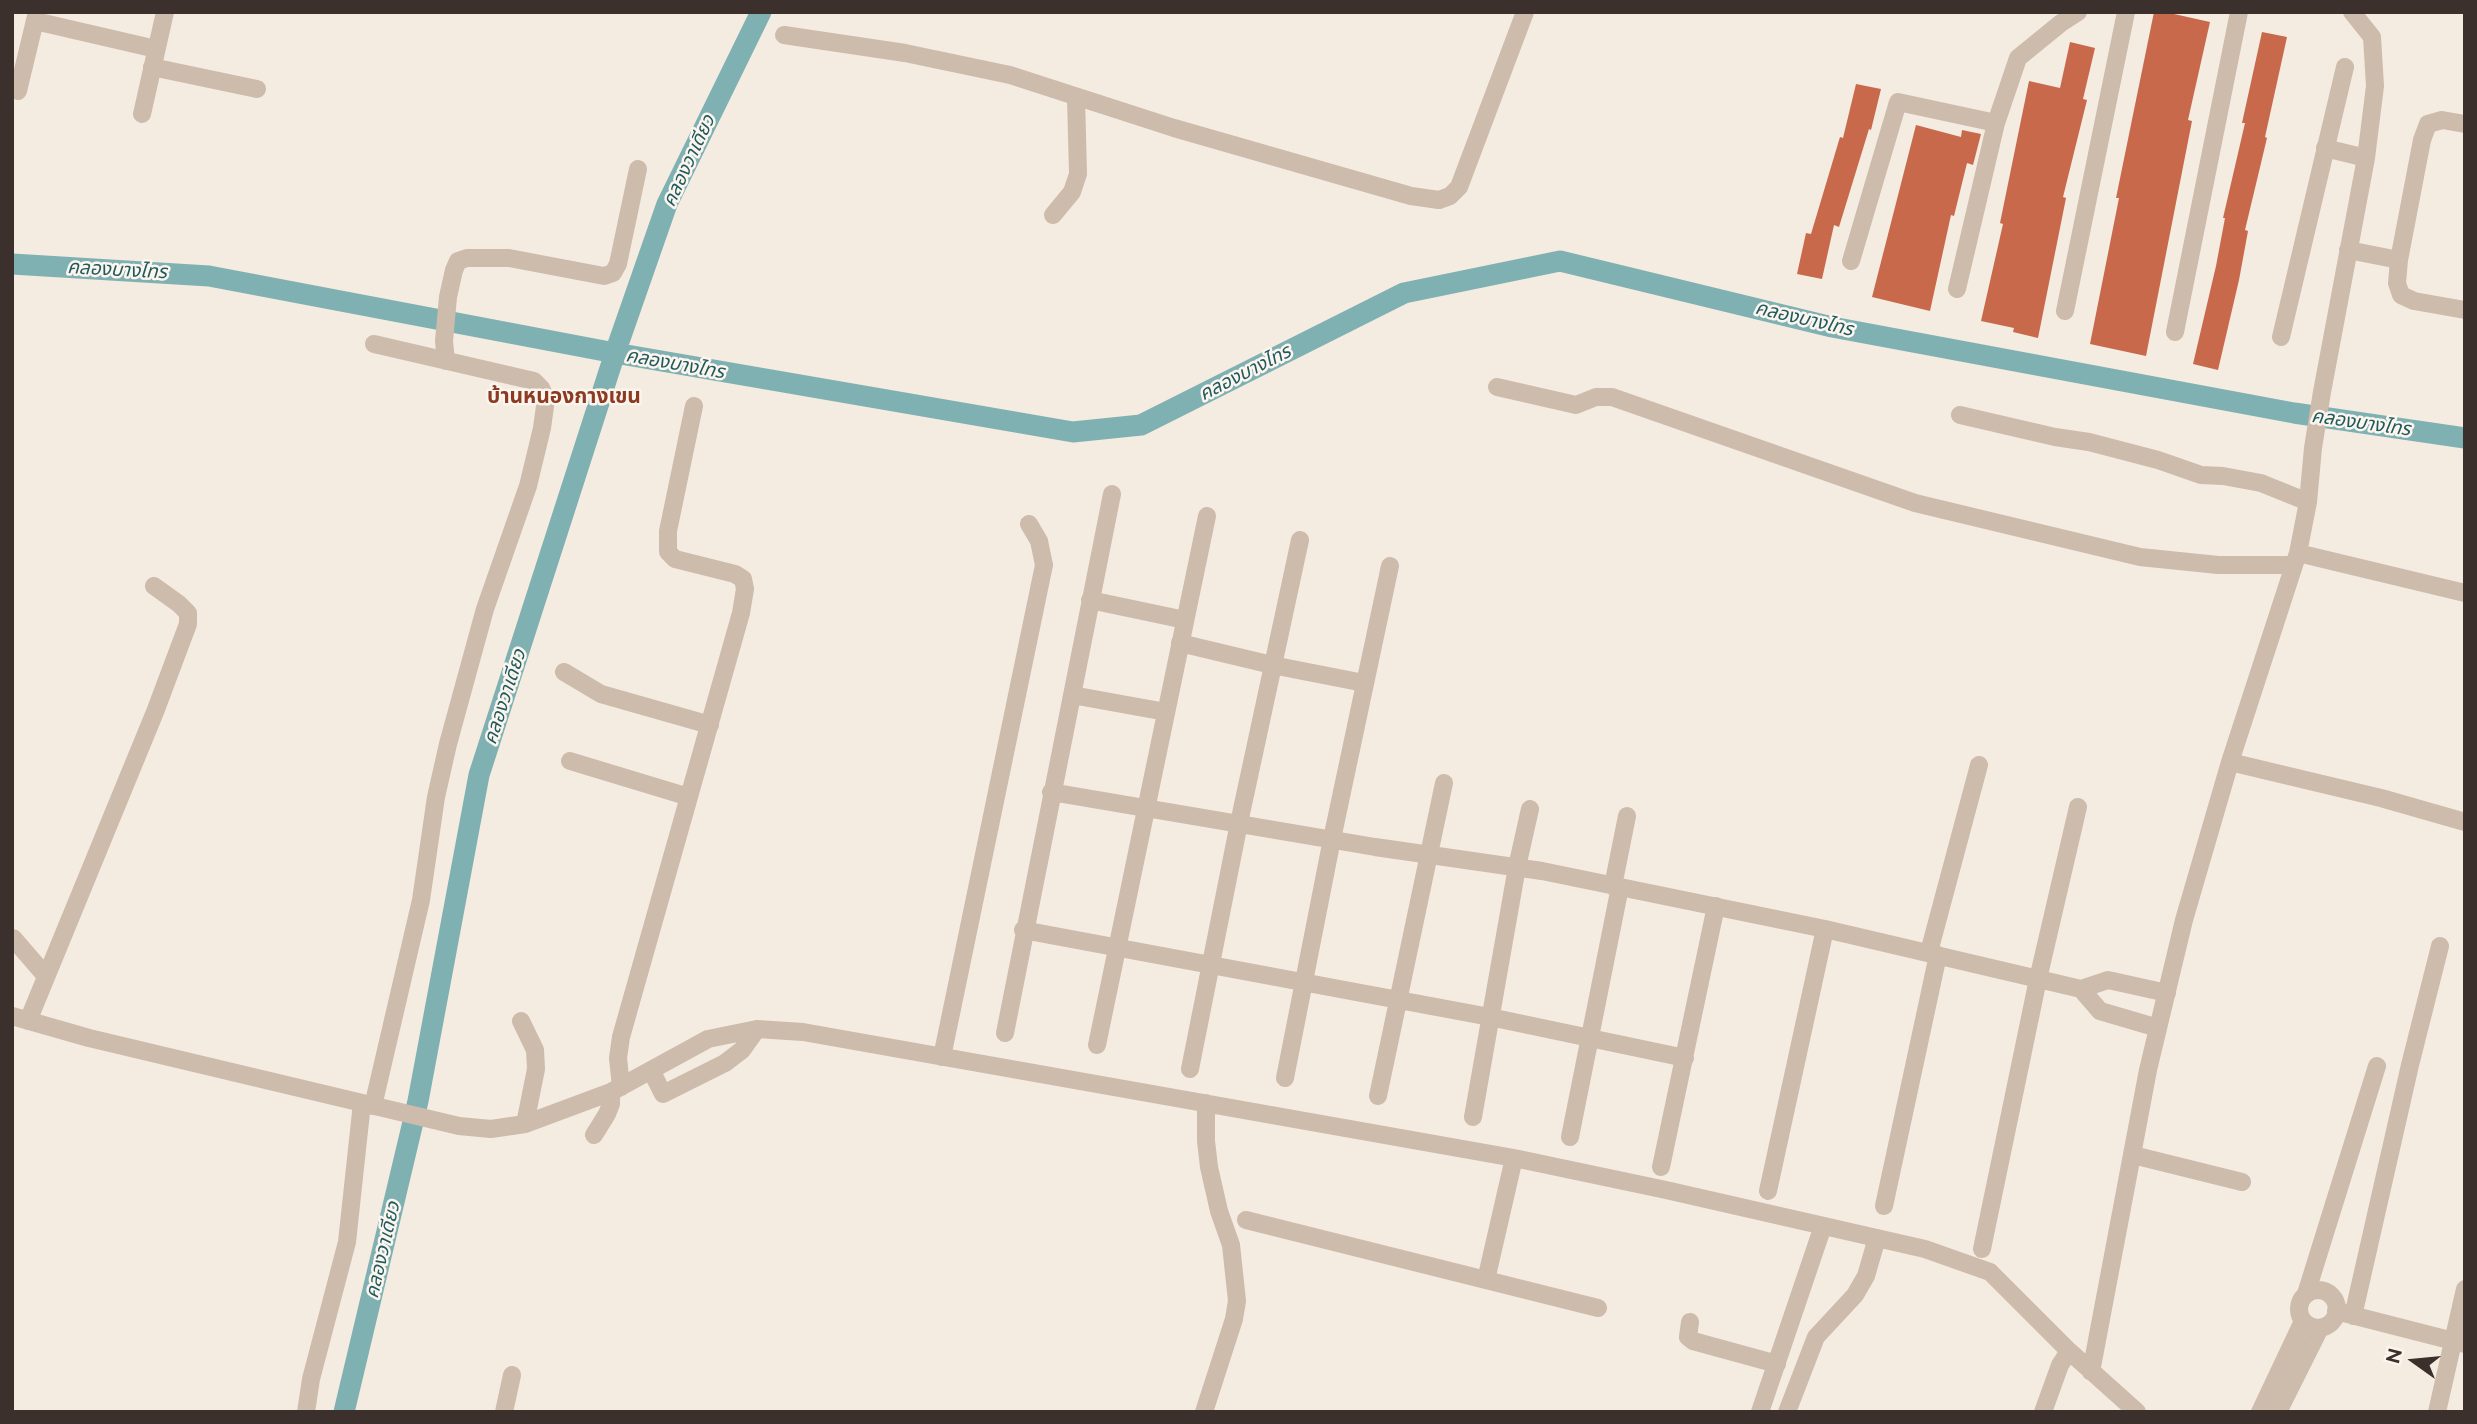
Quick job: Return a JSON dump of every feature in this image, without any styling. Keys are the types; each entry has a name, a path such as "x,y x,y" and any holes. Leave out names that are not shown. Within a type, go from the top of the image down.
{"street":[{"path":"142,114 165,12"},
{"path":"784,35 905,53 996,72 1385,188 1439,200 1450,196 1459,187 1525,12"},
{"path":"1957,289 1996,123 2018,58 2078,12"},
{"path":"2065,311 2126,12"},
{"path":"2175,332 2239,12"},
{"path":"2091,1372 2158,1028 2184,919 2230,762 2296,559 2308,502 2322,392 2366,158 2375,86 2372,37 2352,12"},
{"path":"18,91 36,17 154,58 257,89"},
{"path":"2281,337 2345,67"},
{"path":"1053,215 1072,192 1078,174 1076,97"},
{"path":"1852,261 1898,102 1996,123"},
{"path":"2465,124 2442,120 2428,124 2422,140 2397,283 2401,295 2414,301 2465,310"},
{"path":"2325,148 2366,158"},
{"path":"446,361 444,341 449,297 458,261 467,258 509,258 604,276 613,273 618,264 638,169"},
{"path":"2348,250 2399,260"},
{"path":"306,1412 311,1379 347,1242 368,1104 421,900 436,797 457,708 485,609 528,486 546,398 534,381 373,344"},
{"path":"1497,387 1576,405 1596,397 1621,400 1916,503 2140,557 2218,565 2296,559 2465,593"},
{"path":"594,1135 607,1114 616,1090 621,1037 741,613 745,589 743,579 735,574 675,559 668,552 668,531 694,406"},
{"path":"1960,415 2055,437 2090,442 2158,460 2201,475 2223,476 2261,484 2308,502"},
{"path":"1005,1033 1023,930 1112,494"},
{"path":"1097,1045 1207,516"},
{"path":"942,1057 1044,565 1039,541 1029,524"},
{"path":"1190,1069 1239,823 1300,540"},
{"path":"1285,1078 1390,566"},
{"path":"154,586 188,613 188,624 155,712 45,975 20,1018 89,1038 391,1110 459,1126 491,1129 525,1124 616,1090 708,1039 757,1029 803,1032 1514,1158 1925,1249 1990,1272 2091,1372 2137,1412"},
{"path":"1090,600 1185,620"},
{"path":"1180,643 1364,683"},
{"path":"564,672 601,694 710,724"},
{"path":"1072,695 1166,712"},
{"path":"570,761 689,797"},
{"path":"2230,762 2381,798 2465,822"},
{"path":"1884,1206 1934,953 1979,765"},
{"path":"1378,1096 1396,999 1444,783"},
{"path":"1051,792 1376,847 1517,867 1825,929 2081,989 2108,980 2167,993"},
{"path":"1982,1249 2038,979 2078,807"},
{"path":"1473,1117 1517,867 1530,809"},
{"path":"1570,1137 1590,1037 1627,816"},
{"path":"1661,1167 1716,906"},
{"path":"1768,1191 1825,929"},
{"path":"1023,930 1490,1017 1685,1058"},
{"path":"13,937 45,975"},
{"path":"2377,1066 2306,1294 2300,1302 2299,1312 2303,1321 2311,1327 2329,1325 2345,1313 2440,946"},
{"path":"2081,989 2100,1011 2158,1028"},
{"path":"521,1021 535,1050 536,1069 525,1124"},
{"path":"651,1070 663,1094 725,1063 742,1050 757,1029"},
{"path":"1204,1412 1234,1319 1237,1301 1231,1245 1219,1211 1209,1167 1206,1104"},
{"path":"2133,1155 2242,1182"},
{"path":"1486,1280 1514,1158"},
{"path":"1246,1220 1598,1308"},
{"path":"1785,1412 1782,1406 1762,1405 1823,1226"},
{"path":"1785,1412 1816,1336 1855,1295 1866,1276 1877,1238"},
{"path":"2437,1412 2459,1343 2465,1289"},
{"path":"2306,1294 2315,1290 2325,1291 2345,1313 2459,1343"},
{"path":"2260,1412 2303,1321"},
{"path":"1690,1322 1688,1337 1693,1341 1777,1364"},
{"path":"2278,1412 2320,1328"},
{"path":"2043,1412 2060,1365 2069,1351"},
{"path":"504,1412 512,1375"}],"building":[{"path":"2154,12 2210,22 2188,120 2192,121 2146,356 2090,344 2119,198 2116,198"},
{"path":"2262,32 2287,37 2245,230 2248,231 2239,280 2218,370 2193,364 2216,266 2223,218"},
{"path":"2070,42 2095,48 2083,99 2087,100 2063,197 2066,198 2038,338 2013,332 2014,328 1981,321 2003,224 2000,223 2029,81 2060,88"},
{"path":"1856,84 1881,89 1871,130 1869,129 1839,227 1834,225 1822,279 1797,274 1806,233 1811,234 1840,137 1843,138"},
{"path":"1916,125 1961,137 1962,130 1981,134 1973,165 1967,163 1954,216 1951,215 1930,311 1872,297"}],"waterway":[{"name":"คลองวาเดียว","path":"344,1412 418,1101 479,775 615,353 667,204 761,12"},
{"name":"คลองบางไทร","path":"12,264 209,276 615,353 1073,432 1141,425 1404,293 1560,261 1832,327 2294,413 2465,438"}],"district":[{"name":"บ้านหนองกางเขน","path":"564,397"}]}
